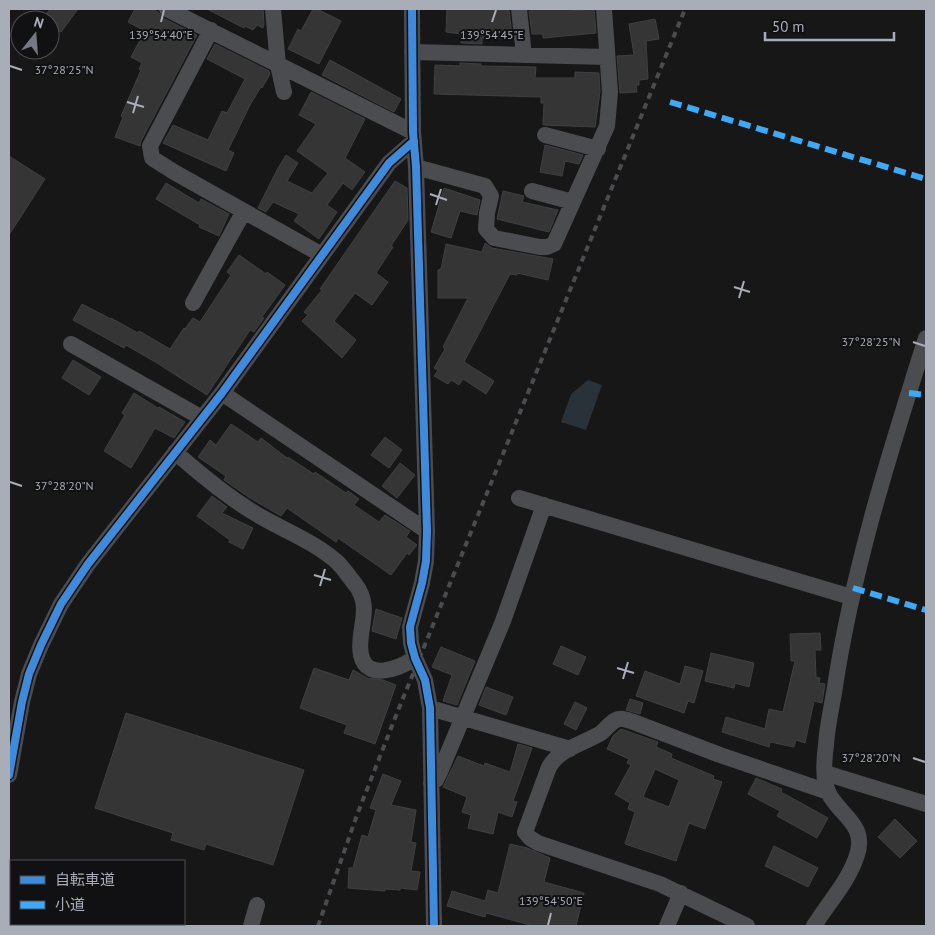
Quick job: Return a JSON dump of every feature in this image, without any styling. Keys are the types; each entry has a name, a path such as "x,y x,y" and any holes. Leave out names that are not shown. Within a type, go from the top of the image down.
{"street":[{"path":"167,9 278,65 413,137"},
{"path":"273,9 278,65 284,92"},
{"path":"412,9 413,137 416,167 428,531 422,584 410,627 411,643 415,658 425,680 430,708 434,926"},
{"path":"519,9 524,55"},
{"path":"416,167 485,186 491,196 486,229 494,238 540,247 554,244 607,126 610,92 604,9"},
{"path":"210,30 150,146 152,158 322,255"},
{"path":"412,52 607,57"},
{"path":"545,135 598,149"},
{"path":"9,775 29,674 61,604 88,564 222,393 388,163 413,137"},
{"path":"532,191 573,202"},
{"path":"193,303 244,211"},
{"path":"814,926 849,873 860,845 857,828 828,792 824,783 825,746 851,597 866,535 926,338"},
{"path":"71,344 202,418"},
{"path":"222,393 428,531"},
{"path":"174,452 216,487 246,507 306,541 337,562 359,590 363,602 364,614 360,653 363,661 368,666 378,671 393,670 415,658"},
{"path":"519,498 851,597"},
{"path":"431,783 436,780 464,718 503,621 544,505"},
{"path":"430,708 570,749"},
{"path":"747,926 660,884 538,843 530,838 525,832 549,766 553,760 601,732 617,719 624,719 748,765 828,792"},
{"path":"825,774 926,804"},
{"path":"668,926 681,893"},
{"path":"251,926 257,904"}],"shaded area":[{"path":"588,380 602,385 586,430 561,422 571,394"}],"building":[{"path":"78,9 61,32 60,10 49,10"},
{"path":"135,9 151,9 158,12 163,18 197,35 140,146 115,137 123,117 121,116 141,70 139,69 142,63 131,57 145,31 128,22"},
{"path":"207,9 263,9 263,28 257,25 253,30 245,26 244,28"},
{"path":"313,9 317,9 341,21 319,64 288,49 298,29 301,31"},
{"path":"447,9 509,10 512,35 509,35 509,39 482,38 482,44 461,43 461,34 446,32"},
{"path":"532,9 568,9 568,11 594,9 596,33 543,38 543,34 532,34 529,11 532,11"},
{"path":"655,19 659,39 646,41 648,79 639,80 639,85 636,85 637,92 620,93 617,56 634,55 629,24"},
{"path":"215,44 269,71 270,74 250,105 228,150 234,153 226,171 163,143 173,125 208,140 222,111 227,113 245,79 207,59"},
{"path":"330,60 401,99 394,112 322,75"},
{"path":"460,63 481,64 481,66 536,67 535,78 575,78 575,72 599,73 600,92 595,127 543,125 544,103 541,103 541,97 434,94 435,65 460,66"},
{"path":"311,92 365,119 345,158 365,172 352,190 343,183 327,205 337,212 319,239 294,221 299,214 273,202 266,212 258,208 286,155 298,163 287,181 312,193 328,173 297,151 316,124 299,115"},
{"path":"545,145 583,155 579,164 565,161 562,176 540,172"},
{"path":"9,156 45,179 9,235"},
{"path":"395,181 407,188 408,220 376,273 388,282 372,305 355,293 334,321 356,340 342,358 302,321 308,315 304,312 322,290 320,289"},
{"path":"166,183 199,203 201,199 229,214 219,236 199,227 200,225 156,199"},
{"path":"444,188 480,200 477,215 460,211 451,238 431,232"},
{"path":"503,191 524,196 522,202 558,210 549,232 497,219"},
{"path":"485,243 492,248 553,259 548,280 517,273 517,275 510,274 464,362 494,381 486,394 463,379 459,385 451,380 448,384 434,376 438,370 434,368 445,349 443,347 468,298 438,298 438,270 441,269 446,244 482,252"},
{"path":"239,255 285,285 262,317 264,318 254,332 250,330 207,395 126,345 124,348 73,320 82,304 138,333 139,331 170,349 193,318 200,322 231,275 227,272"},
{"path":"73,360 101,377 89,395 62,378"},
{"path":"134,393 185,422 174,438 155,428 131,468 104,451 125,415 122,413"},
{"path":"231,424 258,442 261,438 287,458 314,474 315,472 346,493 348,491 359,499 354,505 379,522 385,515 410,531 406,537 417,545 409,555 407,553 391,575 338,538 336,542 287,508 281,516 250,498 224,480 226,476 198,457 210,440 216,445"},
{"path":"385,437 402,450 389,468 371,455"},
{"path":"400,463 415,475 397,498 382,486"},
{"path":"212,496 227,507 222,513 253,528 243,549 229,542 230,540 197,516"},
{"path":"376,609 402,618 396,639 372,631"},
{"path":"820,633 821,650 815,650 816,677 820,678 819,683 825,684 822,703 814,701 805,743 796,740 794,747 770,742 769,747 722,732 726,717 765,729 769,709 783,712 795,661 791,661 790,634"},
{"path":"561,646 586,657 578,675 553,664"},
{"path":"441,647 475,661 457,705 443,701 452,675 432,667"},
{"path":"711,653 754,663 749,687 735,683 734,688 705,681"},
{"path":"685,666 703,671 694,703 688,701 684,713 636,696 645,671 680,684"},
{"path":"314,668 349,680 353,670 367,678 383,680 396,685 375,744 344,733 347,725 300,708"},
{"path":"486,687 513,697 506,715 479,705"},
{"path":"630,699 643,703 640,714 626,710"},
{"path":"575,702 587,708 576,730 564,724"},
{"path":"126,713 304,770 273,865 206,844 204,850 171,840 173,833 95,808"},
{"path":"621,729 658,742 656,747 672,754 671,758 714,776 713,779 722,782 705,829 689,823 676,861 625,844 635,812 628,809 630,803 615,794 631,765 627,763 629,759 607,749 613,736","holes":["655,769 679,780 669,807 643,797"]},
{"path":"518,744 532,748 513,801 517,802 512,817 498,812 493,834 468,828 471,815 462,812 467,797 443,787 458,756 484,766 485,763 510,772"},
{"path":"383,774 401,781 391,805 416,810 411,842 416,843 411,871 420,872 417,890 400,888 400,890 385,889 385,891 348,888 349,868 353,868 362,835 368,837 376,810 370,808"},
{"path":"756,778 782,789 781,792 828,818 817,838 777,816 780,811 748,794"},
{"path":"895,819 917,841 900,858 878,837"},
{"path":"510,844 527,848 550,858 544,882 584,893 576,926 534,926 486,913 485,917 447,906 452,891 485,901 488,890 498,893"},
{"path":"774,846 818,868 808,887 765,866"}],"railway":[{"path":"318,926 357,815 397,713 685,9"}],"marked path":[{"path":"670,102 926,179"},
{"path":"909,393 926,395"},
{"path":"853,588 926,610"}],"cycle path":[{"path":"412,9 413,132 416,167 427,531 426,561 410,627 411,643 415,658 425,680 430,708 434,926"},
{"path":"9,775 29,674 61,604 88,564 222,393 389,163 414,141"}]}
